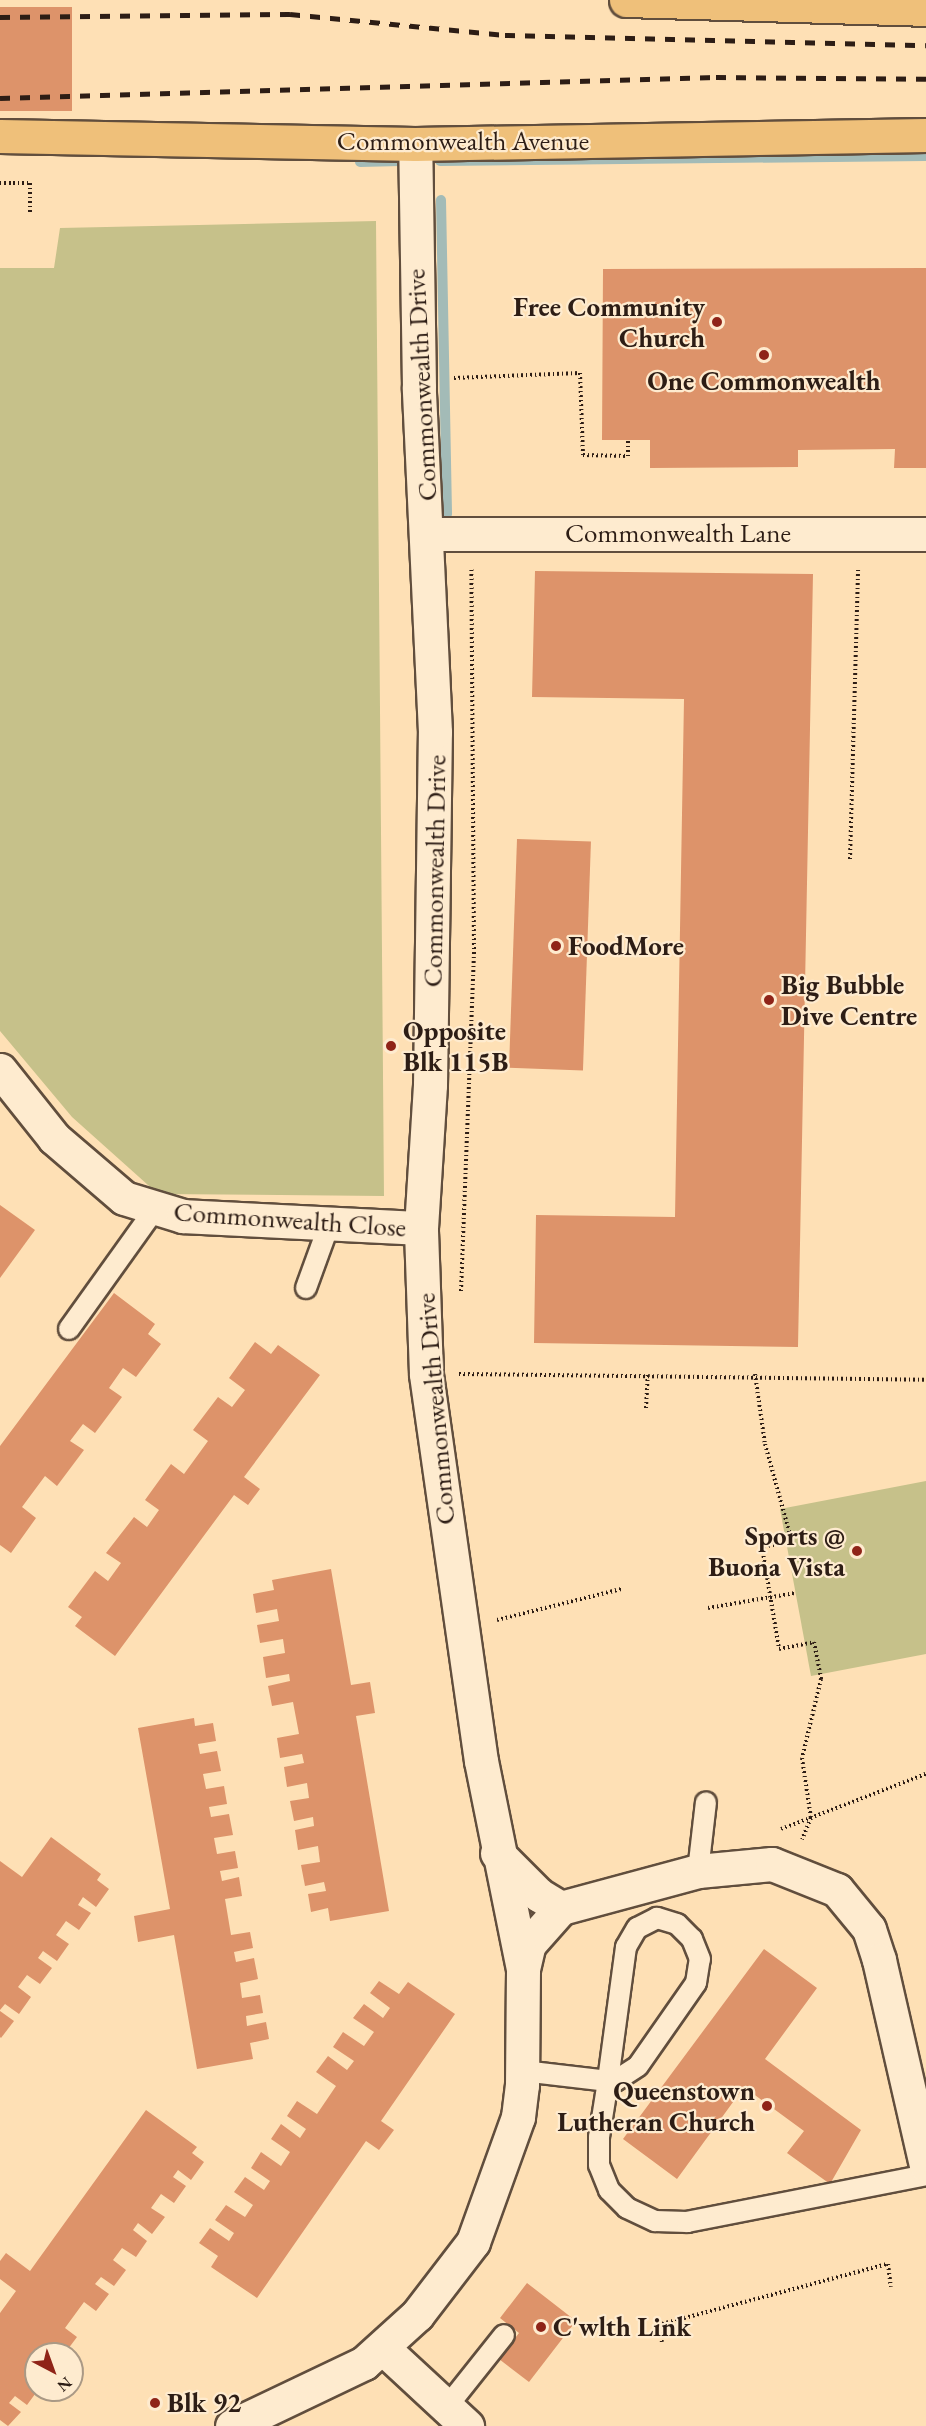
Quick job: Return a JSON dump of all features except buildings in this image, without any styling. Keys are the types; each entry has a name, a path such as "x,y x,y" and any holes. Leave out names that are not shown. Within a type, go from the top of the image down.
{"main road":[{"path":"626,0 926,9"},
{"name":"Commonwealth Avenue","path":"0,136 415,144 926,135"}],"street":[{"name":"Commonwealth Drive","path":"231,2426 297,2399 385,2350 473,2242 518,2117 523,2071 523,1969 497,1852 426,1374 421,1228 435,902 429,534 418,375 415,144"},
{"name":"Commonwealth Lane","path":"429,534 926,534"},
{"name":"Commonwealth Close","path":"0,1070 54,1138 124,1198 155,1209 183,1215 421,1228"},
{"path":"497,1852 539,1895 561,1908"},
{"path":"523,1969 529,1944 561,1908 698,1871 772,1864 837,1890 869,1929 879,1960 926,2166"},
{"path":"385,2350 457,2417"}],"lane":[{"path":"69,1329 155,1209"},
{"path":"306,1288 330,1222"},
{"path":"698,1871 706,1802"},
{"path":"523,2071 608,2081 621,2080 638,2066 696,1983 700,1959 692,1939 676,1924 657,1918 637,1928 626,1947 608,2081 599,2165 609,2190 627,2208 655,2221 687,2222 926,2175"},
{"path":"457,2417 504,2335"}],"path":[{"path":"0,183 30,183 30,215"},
{"path":"461,378 580,373 583,455 628,456 628,440"},
{"path":"462,1240 474,949 469,597 474,533"},
{"path":"850,859 861,534"},
{"path":"426,1374 755,1374 926,1380"},
{"path":"646,1408 648,1374"},
{"path":"755,1374 765,1444 792,1542 762,1547 779,1648 814,1642 821,1679 802,1758 811,1818 800,1845"},
{"path":"487,1623 621,1589"},
{"path":"708,1608 795,1593"},
{"path":"777,1830 926,1774"},
{"path":"662,2342 658,2325 888,2264 891,2287"}],"shaded area":[{"path":"376,221 384,1196 158,1194 72,1117 0,1031 0,268 54,268 60,228"},
{"name":"Sports @ Buona Vista","path":"926,1481 926,1654 811,1676 780,1509"}],"waterway":[{"path":"440,161 926,156"},
{"path":"360,162 400,161"},
{"path":"441,200 447,514"}],"railway":[{"path":"0,17 290,14 505,35 926,45"},
{"path":"0,98 716,77 926,79"}],"place":[{"name":"Free Community Church","path":"717,322"},
{"name":"One Commonwealth","path":"764,355"},
{"name":"FoodMore","path":"556,946"},
{"name":"Big Bubble Dive Centre","path":"769,1000"},
{"name":"Opposite Blk 115B","path":"391,1046"},
{"name":"Sports @ Buona Vista","path":"857,1551"},
{"name":"Queenstown Lutheran Church","path":"767,2106"},
{"name":"C'wlth Link","path":"541,2327"},
{"name":"Blk 92","path":"155,2403"}]}
